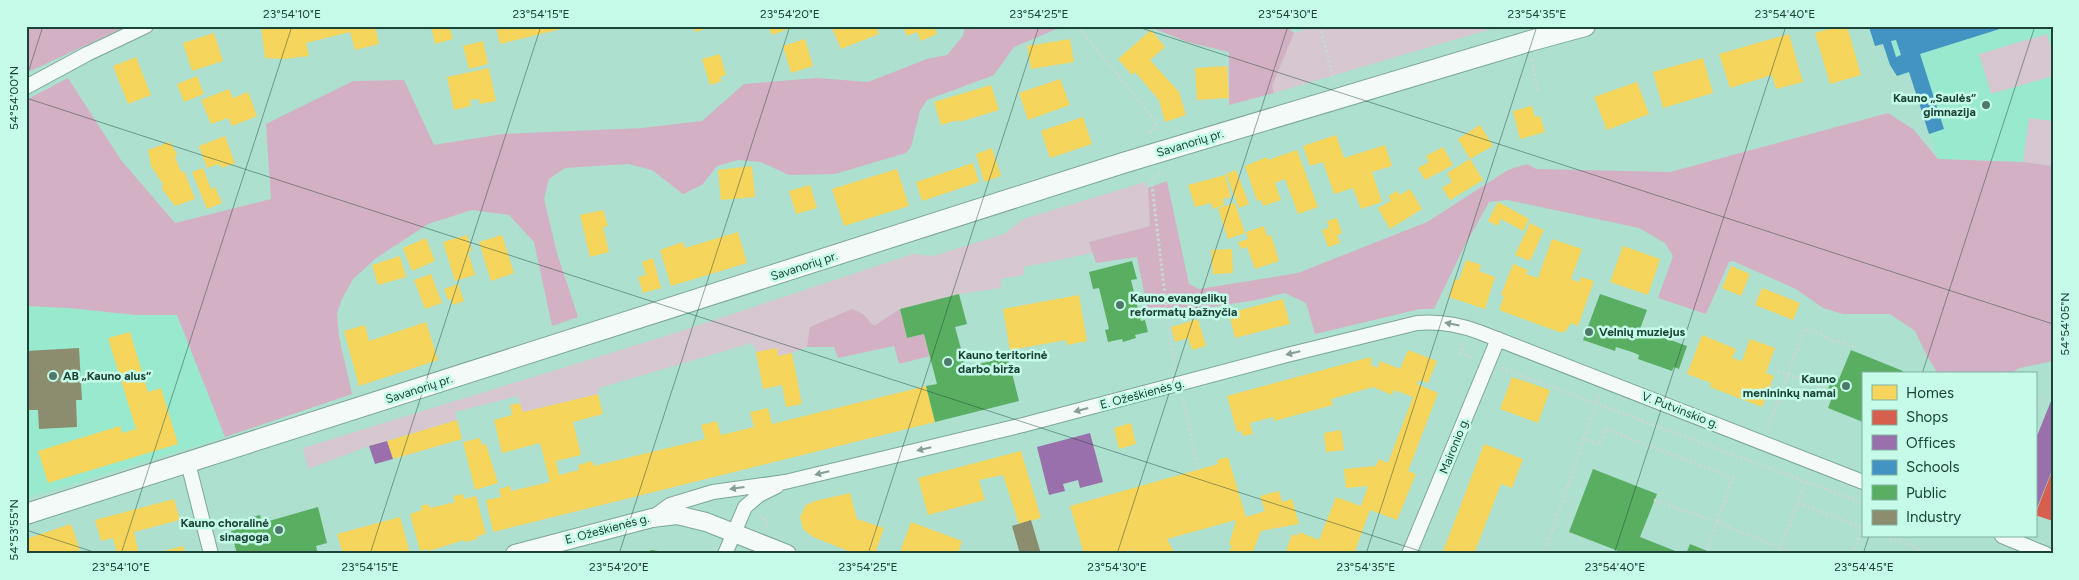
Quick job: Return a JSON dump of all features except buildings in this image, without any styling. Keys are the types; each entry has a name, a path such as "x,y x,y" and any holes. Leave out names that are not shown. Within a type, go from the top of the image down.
{"main road":[{"name":"Savanorių pr.","path":"26,514 1156,154 1585,26"}],"street":[{"path":"26,87 87,54 146,26"},
{"name":"E. Ožeškienės g.","path":"515,554 652,518 670,505 713,492 785,482 1023,425 1287,355 1417,323 1432,321 1450,323 1498,339"},
{"name":"Maironio g.","path":"1410,554 1498,339"},
{"name":"V. Putvinskio g.","path":"1498,339 1862,482"},
{"path":"188,463 211,554"},
{"name":"E. Ožeškienės g.","path":"725,554 745,507 759,495 785,482"},
{"path":"652,518 677,516 706,522 788,554"},
{"path":"2007,538 2046,554"}],"path":[{"path":"1077,26 1154,118 1156,125 1150,133 1156,154"},
{"path":"1320,26 1339,99"},
{"path":"1533,62 1538,93"},
{"path":"1152,185 1171,347 1198,470"},
{"path":"1469,328 1460,353 1862,503"},
{"path":"1763,443 1805,328 1819,333 1833,342 1840,341 1854,347"},
{"path":"1778,371 1826,388"},
{"path":"2036,411 2042,398"},
{"path":"1544,554 1597,403"},
{"path":"1584,439 1600,445 1606,429 1733,478 1706,550"},
{"path":"1778,554 1806,481"},
{"path":"1654,500 1797,554"},
{"path":"1798,503 1862,527"},
{"path":"1852,554 1862,529"},
{"path":"1890,538 1931,554"}],"shaded area":[{"path":"26,26 127,26 26,73"},
{"path":"965,26 1286,26 1294,33 1272,86 1274,93 1229,105 1229,52 1187,42 1153,28 1059,28 1014,47 994,75 927,100 920,111 911,147 906,153 835,174 789,175 761,162 738,160 717,166 702,185 683,194 652,170 628,164 565,168 549,179 544,199 557,253 578,317 552,326 534,242 509,215 472,210 428,224 375,259 353,279 342,299 337,313 339,337 352,394 225,437 177,315 136,315 69,308 26,306 26,100 68,78 121,160 175,223 271,199 266,124 353,81 404,80 434,145 502,134 642,128 702,121 744,84 817,78 868,82 927,59 947,55 963,36"},
{"path":"1315,26 1501,26 1274,93 1272,86 1294,33"},
{"name":"Kauno „Saulės“ gimnazija","path":"2053,26 2053,166 2023,162 1938,159 1910,73 1897,76 1890,65 1883,44 1875,46 1869,27"},
{"path":"2047,34 2053,54 2053,76 1991,94 1979,54"},
{"path":"1888,113 1913,129 1938,159 2023,162 2053,166 2053,361 2020,368 2013,372 1937,372 1915,331 1890,314 1843,314 1823,308 1796,289 1733,261 1729,262 1706,314 1658,298 1673,256 1665,243 1639,228 1507,200 1489,202 1462,251 1434,309 1420,309 1315,334 1306,303 1285,293 1256,300 1149,317 1137,257 1096,263 1089,242 1150,226 1148,188 1167,181 1189,284 1199,289 1298,273 1427,222 1508,170 1527,164 1536,169 1670,172"},
{"path":"2029,118 2053,121 2053,166 2023,162"},
{"path":"1145,182 1148,188 1150,226 1089,242 1093,253 1024,267 1024,275 1001,279 1001,288 959,294 900,309 874,326 863,314 810,327 807,347 792,353 778,356 777,348 756,352 752,343 599,388 598,394 523,412 518,396 455,412 457,420 369,446 308,469 303,448 672,334 913,254 933,256 1004,234 1023,219"},
{"name":"AB „Kauno alus“","path":"26,306 69,308 136,315 177,315 225,437 26,498"},
{"path":"852,309 863,314 874,326 900,309 907,338 924,334 930,356 899,364 894,346 838,358 834,347 807,347 810,327"}],"place":[{"name":"Kauno „Saulės“ gimnazija","path":"1986,105"},
{"name":"Kauno evangelikų reformatų bažnyčia","path":"1120,305"},
{"name":"Velnių muziejus","path":"1589,332"},
{"name":"Kauno teritorinė darbo birža","path":"948,362"},
{"name":"AB „Kauno alus“","path":"53,376"},
{"name":"Kauno menininkų namai","path":"1846,386"},
{"name":"Kauno choralinė sinagoga","path":"279,530"}]}
